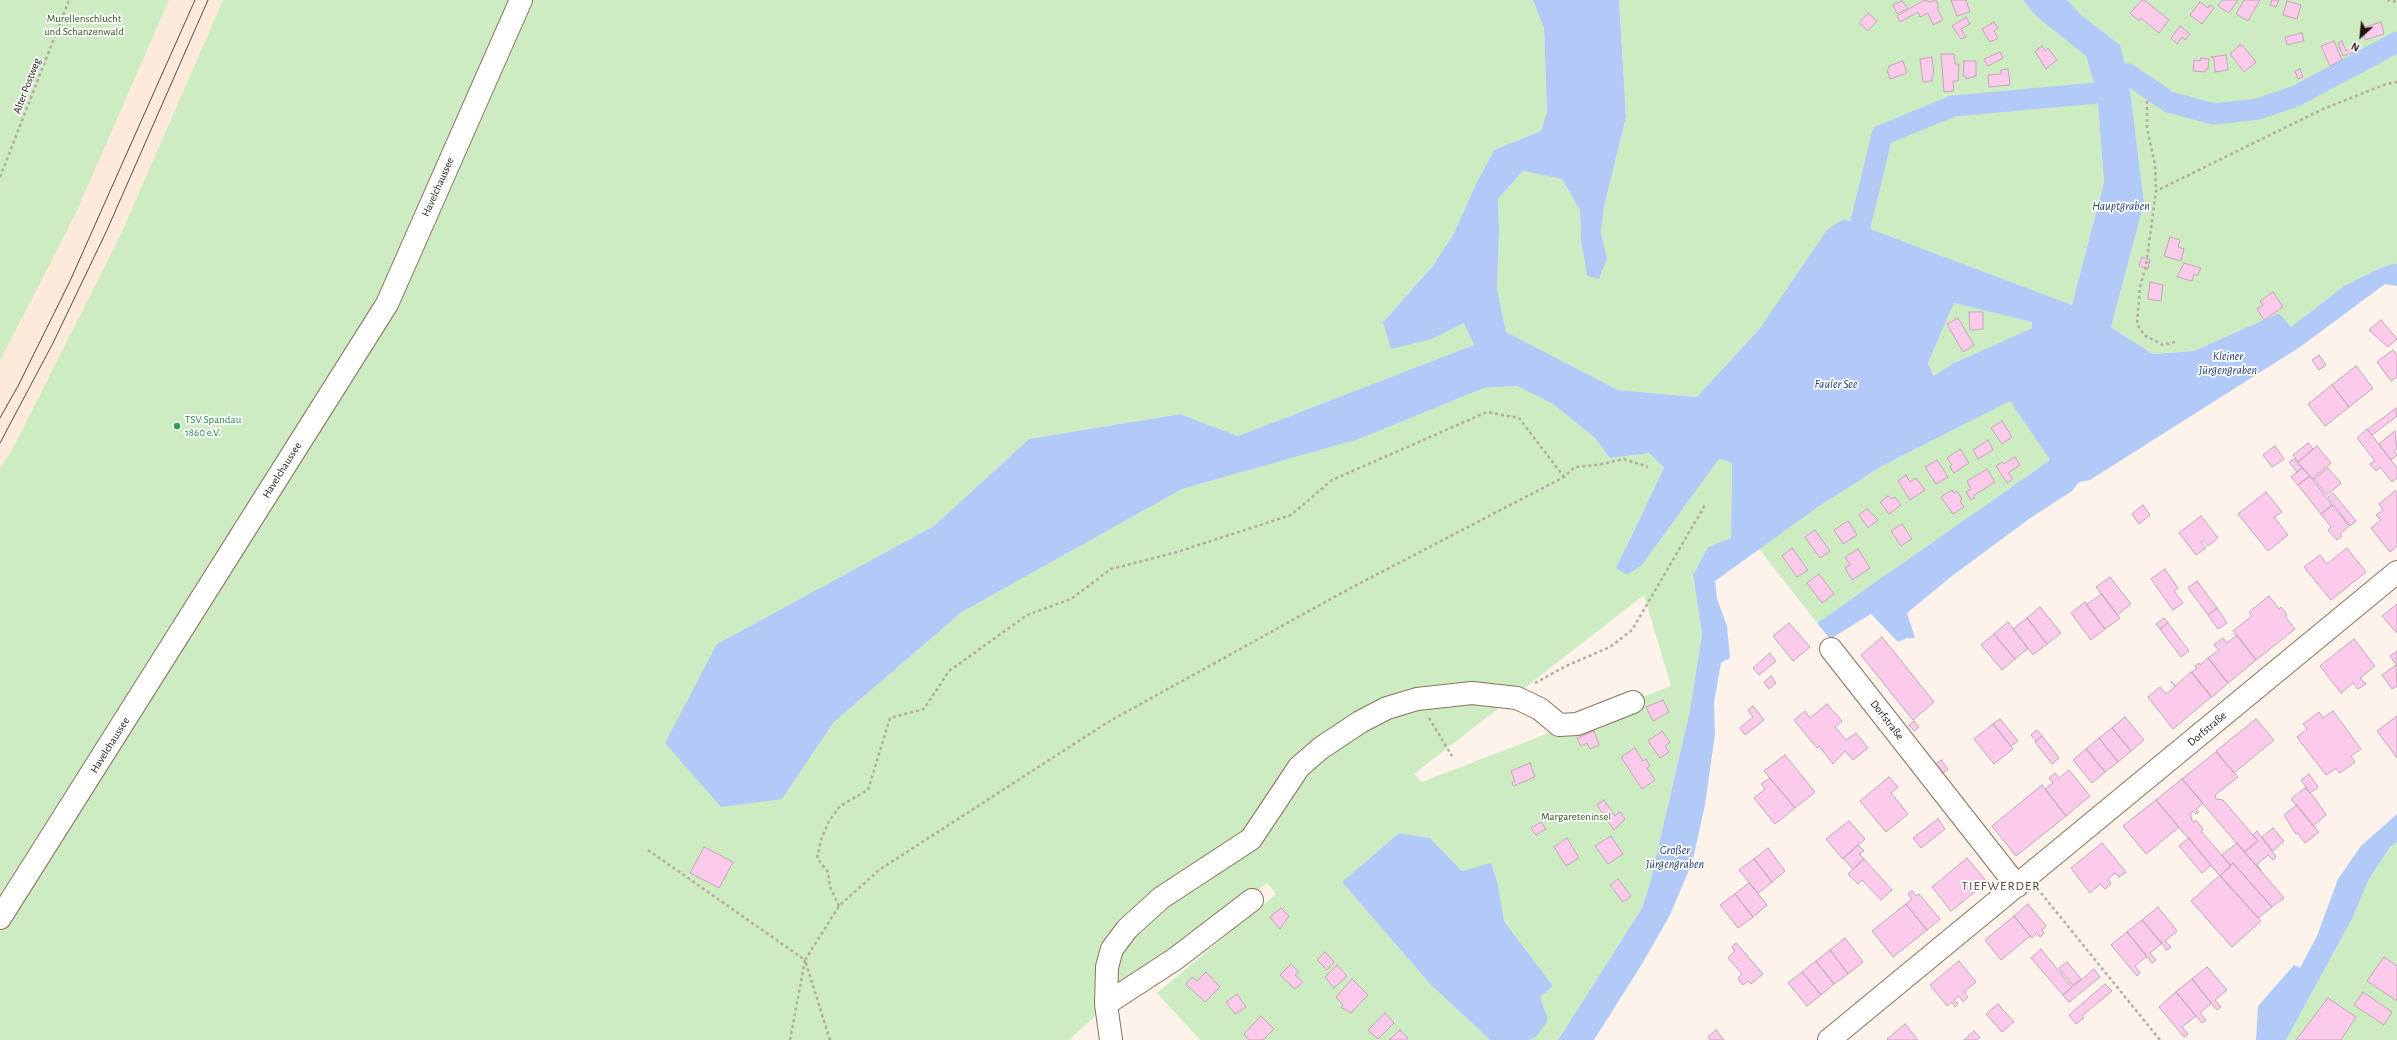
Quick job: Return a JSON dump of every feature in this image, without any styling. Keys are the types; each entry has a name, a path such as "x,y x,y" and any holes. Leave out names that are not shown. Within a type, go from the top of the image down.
{"street":[{"name":"Havelchaussee","path":"0,918 387,304 521,0"},
{"name":"Dorfstraße","path":"1829,1040 2397,572"},
{"name":"Dorfstraße","path":"1831,649 2023,881"},
{"path":"1111,1040 1106,1004 1108,967 1112,949 1127,928 1161,898 1251,839 1299,768 1321,748 1387,708 1417,699 1472,693 1517,698 1540,709 1559,725 1577,724 1633,702"},
{"path":"1106,1004 1175,959 1252,900"}],"path":[{"name":"Alter Postweg","path":"0,177 70,0"},
{"path":"2387,0 2397,2"},
{"path":"2156,191 2323,109 2386,84 2397,82"},
{"path":"2146,101 2147,128 2155,165 2156,191 2146,266 2140,287 2137,324 2144,336 2163,346 2175,342"},
{"path":"839,906 830,887 828,872 817,858 821,840 829,821 840,806 868,790 890,718 924,708 949,671 1027,615 1071,599 1111,569 1177,552 1290,515 1332,480 1487,412 1519,418 1564,477"},
{"path":"790,1040 804,960 839,906 879,870 1108,722 1347,590 1564,477 1575,467 1598,465 1624,460 1648,467"},
{"path":"1510,697 1566,666 1610,647 1632,630 1705,505"},
{"path":"1417,699 1452,756"},
{"path":"648,850 804,960 830,1040"},
{"path":"2023,881 2160,1040"}],"shaded area":[{"path":"169,0 223,0 121,234 15,444 0,469 0,361 76,213"}],"green space":[{"name":"Murellenschlucht und Schanzenwald","path":"0,0 169,0 76,213 0,361"},
{"name":"Margareteninsel","path":"223,0 1533,0 1544,28 1547,113 1541,131 1494,150 1475,186 1454,233 1432,267 1383,322 1432,339 1464,323 1475,345 1238,436 1180,414 1029,439 934,526 717,644 782,799 834,722 962,612 1182,489 1359,439 1484,388 1517,386 1553,404 1595,438 1610,457 1649,453 1664,469 1626,546 1642,565 1719,459 1732,463 1731,538 1708,547 1693,575 1702,634 1690,710 1650,883 1642,908 1558,1040 1530,1040 1536,1037 1540,997 1553,986 1504,921 1498,885 1462,871 1430,838 1399,833 1342,882 1429,983 1490,1040 1200,1040 1157,993 1276,894 1267,883 1126,988 1069,1040 0,1040 0,469 15,444 121,234","holes":["1644,595 1671,686 1422,782 1414,774"]},
{"path":"1619,0 2023,0 2037,17 2086,56 2097,93 2104,182 2072,305 1844,219 1761,327 1697,397 1618,390 1506,333 1497,289 1499,231 1498,199 1523,171 1562,179 1580,210 1581,241 1587,276 1607,258 1601,232 1604,207 1626,117"},
{"path":"2067,0 2397,0 2397,263 2380,268 2344,286 2291,327 2279,313 2194,351 2153,354 2111,327 2144,203 2128,74 2120,45 2080,14"},
{"path":"1954,303 2032,322 2032,328 1952,364 1935,377 1928,363"},
{"path":"2010,400 2050,460 1817,623 1759,549 1818,507 1882,466"},
{"path":"2397,842 2397,1040 2286,1040 2353,917 2368,881 2390,847"}],"water":[{"name":"Fauler See","path":"1533,0 1619,0 1626,117 1604,207 1601,232 1607,258 1599,279 1587,276 1581,241 1580,210 1562,179 1523,171 1498,199 1499,231 1497,289 1506,332 1618,390 1697,397 1761,327 1827,230 1844,219 2072,305 2104,182 2097,93 2086,56 2037,17 2023,0 2067,0 2080,14 2120,45 2128,74 2144,203 2111,327 2153,354 2194,351 2279,313 2291,327 2344,286 2380,268 2397,263 2397,286 2385,284 2300,347 2090,480 2079,482 2072,491 2029,519 1952,576 1907,613 1915,638 1907,638 1898,642 1871,614 1830,639 1817,623 2050,460 2010,401 1882,466 1818,507 1715,581 1717,599 1727,626 1730,658 1721,663 1714,702 1715,734 1705,805 1692,863 1670,915 1642,964 1594,1040 1558,1040 1642,908 1650,883 1690,710 1702,634 1693,575 1708,547 1731,538 1732,463 1719,459 1642,565 1627,575 1616,568 1664,468 1649,453 1610,458 1595,438 1553,404 1517,386 1484,388 1359,439 1182,489 962,612 834,722 782,799 721,807 665,743 717,644 934,526 1029,439 1180,414 1238,436 1474,345 1464,323 1432,339 1391,349 1383,322 1432,267 1454,233 1475,186 1494,150 1541,131 1547,112 1544,28","holes":["1954,303 2032,322 2032,328 1952,364 1934,376 1928,363"]},
{"path":"2397,814 2397,842 2390,847 2368,881 2353,917 2286,1040 2256,1040 2258,1006 2294,965 2300,968 2317,936 2338,879 2361,846"},
{"path":"1399,833 1430,838 1462,871 1491,863 1498,885 1504,921 1553,986 1540,997 1548,1020 1536,1037 1530,1040 1490,1040 1429,983 1342,882"}],"building":[{"path":"1924,0 1931,2 1936,0 1939,7 1937,8 1943,20 1933,25 1928,13 1920,17 1918,12 1900,22 1897,16"},
{"path":"1951,0 1966,0 1970,12 1957,16"},
{"path":"2142,0 2169,20 2159,33 2141,18 2139,21 2130,13"},
{"path":"2222,0 2238,0 2229,13 2218,6"},
{"path":"2244,0 2260,0 2248,21 2236,14"},
{"path":"2272,0 2279,0 2276,7 2270,5"},
{"path":"1902,1 1908,8 1897,14 1893,5"},
{"path":"2287,1 2301,5 2297,19 2283,15"},
{"path":"2200,2 2208,8 2210,5 2214,8 2202,24 2190,15"},
{"path":"1868,13 1877,21 1868,31 1859,23"},
{"path":"1966,17 1970,24 1961,29 1966,37 1961,39 1952,26"},
{"path":"1994,22 1998,28 1994,31 1998,38 1990,42 1982,29"},
{"path":"2381,22 2384,34 2365,40 2362,28"},
{"path":"2180,26 2190,34 2185,40 2182,37 2177,44 2171,38"},
{"path":"2302,33 2304,41 2287,45 2285,37"},
{"path":"2334,41 2342,60 2330,66 2321,46"},
{"path":"2342,41 2346,51 2357,46 2359,50 2343,56 2338,43"},
{"path":"2240,45 2243,46 2256,62 2244,72 2230,54"},
{"path":"2042,46 2045,51 2048,48 2057,60 2046,69 2035,51"},
{"path":"2000,52 2003,58 1988,66 1984,59"},
{"path":"1941,54 1954,54 1955,64 1959,64 1958,81 1953,81 1954,91 1944,92"},
{"path":"2226,55 2228,70 2215,72 2214,59 2211,57"},
{"path":"1932,57 1934,75 1932,76 1932,81 1923,82 1920,59"},
{"path":"2201,58 2209,59 2208,69 2206,69 2205,72 2193,71 2194,60 2200,61"},
{"path":"1903,61 1907,73 1890,79 1887,70 1889,69 1889,66"},
{"path":"1964,61 1976,61 1976,76 1966,79 1966,76 1963,76"},
{"path":"2008,69 2010,85 1989,87 1988,75 2001,74 2001,70"},
{"path":"2300,69 2303,77 2298,79 2295,71"},
{"path":"2170,237 2180,240 2178,247 2184,249 2181,261 2164,256"},
{"path":"2142,257 2150,260 2148,269 2139,266"},
{"path":"2184,263 2201,268 2197,276 2194,274 2192,281 2177,277"},
{"path":"2150,282 2163,285 2161,301 2148,299"},
{"path":"2273,292 2283,307 2264,320 2257,309 2263,305 2260,301"},
{"path":"1969,312 1983,312 1983,329 1970,330"},
{"path":"1958,318 1974,345 1963,352 1947,324"},
{"path":"2381,320 2397,339 2388,347 2369,330"},
{"path":"2393,350 2397,355 2397,377 2391,381 2377,362"},
{"path":"2319,355 2326,365 2319,370 2312,360"},
{"path":"2356,366 2373,388 2349,407 2332,385"},
{"path":"2332,385 2349,407 2325,426 2308,404"},
{"path":"2396,408 2397,416 2372,435 2367,430"},
{"path":"2002,421 2012,437 2002,444 1991,428"},
{"path":"2367,429 2397,468 2397,478 2392,482 2380,467 2376,471 2370,464 2375,461 2357,438"},
{"path":"2395,431 2397,449 2394,451 2397,455 2391,460 2379,444"},
{"path":"1988,440 1993,450 1978,459 1973,450"},
{"path":"2308,443 2313,449 2298,462 2293,455"},
{"path":"2275,446 2284,459 2272,467 2263,455"},
{"path":"2317,446 2331,463 2312,479 2298,462"},
{"path":"1960,449 1969,463 1954,473 1950,467 1952,465 1947,458"},
{"path":"2015,457 2020,465 2008,473 2013,479 2007,483 1996,466 2002,462 2004,464"},
{"path":"2294,459 2302,468 2297,472 2289,462"},
{"path":"1937,460 1948,477 1936,484 1925,467"},
{"path":"2302,468 2310,476 2298,485 2291,477"},
{"path":"2328,468 2341,483 2327,495 2314,479"},
{"path":"1987,469 1995,482 1973,496 1975,498 1971,500 1966,492 1971,489 1967,481"},
{"path":"1906,475 1910,482 1916,478 1925,490 1910,500 1898,481"},
{"path":"2310,476 2332,505 2321,514 2298,485"},
{"path":"1952,490 1954,493 1957,491 1962,499 1960,501 1964,507 1953,514 1941,497"},
{"path":"2395,491 2397,493 2397,546 2390,552 2371,528 2381,520 2376,515 2383,510 2379,504"},
{"path":"2266,492 2282,512 2274,517 2288,535 2268,551 2238,514"},
{"path":"2333,493 2356,521 2350,526 2328,497"},
{"path":"1888,496 1891,499 1895,497 1901,505 1889,514 1880,502"},
{"path":"2143,505 2150,515 2139,524 2132,514"},
{"path":"2332,505 2349,526 2340,534 2342,536 2337,540 2328,530 2331,527 2321,514"},
{"path":"1867,509 1878,520 1868,528 1859,515"},
{"path":"2201,516 2218,538 2208,546 2203,540 2201,542 2206,548 2196,555 2179,533"},
{"path":"1848,521 1857,535 1843,544 1834,530"},
{"path":"1902,524 1912,539 1901,546 1891,531"},
{"path":"1815,530 1830,551 1820,558 1805,537"},
{"path":"1792,548 1808,570 1797,577 1782,556"},
{"path":"2347,548 2366,572 2331,600 2304,567 2320,555 2327,564"},
{"path":"1858,549 1870,568 1852,580 1845,568 1850,565 1845,557"},
{"path":"2165,569 2178,588 2174,591 2183,603 2173,610 2151,579"},
{"path":"1819,574 1834,594 1822,603 1807,583"},
{"path":"2110,577 2131,604 2117,615 2096,587"},
{"path":"2197,581 2217,608 2208,615 2188,588"},
{"path":"2102,594 2120,618 2105,629 2086,605"},
{"path":"2269,596 2279,609 2281,607 2287,615 2285,616 2295,629 2256,660 2233,631 2252,616 2249,612"},
{"path":"2085,602 2105,629 2091,640 2071,613"},
{"path":"2397,604 2397,633 2382,616"},
{"path":"2040,607 2061,633 2047,644 2027,618"},
{"path":"2217,608 2227,623 2218,629 2208,615"},
{"path":"2027,618 2047,644 2033,655 2013,629"},
{"path":"2164,618 2168,623 2160,629 2156,624"},
{"path":"2008,622 2028,648 2015,659 1994,634"},
{"path":"1789,623 1810,647 1793,661 1773,636"},
{"path":"2168,623 2189,651 2181,657 2160,629"},
{"path":"1994,634 2015,659 2002,670 1981,645"},
{"path":"2237,635 2256,660 2228,683 2208,658 2219,650 2214,645 2223,638 2227,643"},
{"path":"1882,637 1934,702 1913,720 1861,655"},
{"path":"2354,639 2375,666 2360,678 2366,684 2358,689 2353,683 2341,693 2320,666"},
{"path":"2397,651 2397,666 2390,656"},
{"path":"1770,653 1776,661 1759,675 1753,668"},
{"path":"2208,658 2228,683 2212,697 2192,672 2197,668 2195,666 2199,663 2200,665"},
{"path":"2396,665 2397,686 2392,689 2382,675"},
{"path":"2191,672 2211,697 2173,729 2148,697 2160,687 2166,694 2175,687 2171,681 2175,686"},
{"path":"1771,676 1776,683 1769,689 1764,682"},
{"path":"1663,700 1669,712 1653,721 1646,707"},
{"path":"1827,704 1842,721 1835,727 1846,740 1856,733 1868,748 1853,760 1845,751 1833,764 1819,746 1817,748 1794,720 1805,711 1810,718"},
{"path":"1753,706 1764,720 1745,735 1740,728 1753,717 1748,710"},
{"path":"2333,711 2361,749 2351,756 2355,762 2340,773 2336,768 2326,775 2297,737 2307,729 2303,724 2319,712 2323,718"},
{"path":"2397,716 2397,758 2377,731"},
{"path":"2125,717 2144,740 2131,751 2112,728"},
{"path":"2000,719 2018,741 2011,746 1993,724"},
{"path":"2256,719 2274,740 2234,773 2216,751"},
{"path":"1914,721 1919,727 1914,731 1909,725"},
{"path":"1993,724 2013,749 1994,764 1974,739"},
{"path":"2112,728 2131,751 2118,762 2099,738"},
{"path":"2037,730 2042,736 2036,741 2031,735"},
{"path":"1594,731 1599,745 1590,749 1587,743 1581,746 1577,738"},
{"path":"1662,731 1670,742 1665,746 1669,752 1660,758 1648,741"},
{"path":"2042,736 2059,758 2052,764 2035,742"},
{"path":"2099,738 2118,762 2105,772 2086,749"},
{"path":"1635,748 1643,761 1646,759 1650,766 1647,768 1655,780 1642,789 1621,757"},
{"path":"2086,749 2105,772 2092,783 2073,760"},
{"path":"2216,752 2238,777 2215,795 2216,799 2223,800 2258,841 2244,852 2182,779"},
{"path":"1785,755 1815,792 1795,808 1764,771"},
{"path":"1941,760 1948,769 1940,776 1932,767"},
{"path":"1530,763 1535,777 1513,786 1512,783 1515,782 1511,771"},
{"path":"2069,770 2090,796 2066,816 2045,789 2053,783 2049,778 2055,773 2059,778"},
{"path":"2309,774 2318,787 2310,793 2301,780"},
{"path":"1889,777 1898,787 1891,793 1908,814 1886,832 1860,801"},
{"path":"1770,778 1795,808 1775,824 1754,798 1765,789 1761,784"},
{"path":"2182,779 2203,803 2196,809 2199,812 2196,814 2193,811 2190,814 2192,820 2194,823 2196,820 2203,829 2201,831 2231,866 2220,876 2156,800"},
{"path":"2042,785 2066,816 2016,856 1992,826"},
{"path":"2305,788 2314,797 2326,815 2313,826 2291,799"},
{"path":"1604,800 1615,816 1620,812 1625,819 1614,830 1597,805"},
{"path":"2156,800 2179,827 2146,854 2123,826"},
{"path":"2297,805 2319,832 2305,843 2298,833 2296,834 2284,815"},
{"path":"1938,819 1945,829 1921,848 1913,838"},
{"path":"1849,821 1865,839 1843,859 1826,839"},
{"path":"1541,822 1546,829 1536,835 1531,828"},
{"path":"2273,828 2284,841 2273,851 2262,837"},
{"path":"2257,831 2276,857 2273,860 2268,855 2257,864 2261,871 2244,852 2258,841 2253,835"},
{"path":"1611,836 1623,854 1608,864 1595,846"},
{"path":"1567,838 1579,858 1566,866 1554,847"},
{"path":"2189,838 2211,865 2202,873 2179,846"},
{"path":"2102,843 2126,872 2119,877 2115,873 2108,879 2111,884 2105,889 2100,884 2090,893 2071,868"},
{"path":"2237,843 2284,898 2272,907 2233,863 2230,865 2222,855"},
{"path":"1858,845 1864,851 1859,854 1864,859 1853,869 1843,858"},
{"path":"704,847 733,862 719,888 690,873"},
{"path":"1768,848 1785,871 1772,882 1754,859"},
{"path":"1967,858 1987,882 1951,911 1932,887"},
{"path":"1754,859 1772,882 1758,893 1739,870"},
{"path":"1864,859 1892,890 1881,900 1862,880 1858,884 1848,874"},
{"path":"2233,863 2272,907 2258,918 2220,876"},
{"path":"2220,875 2261,921 2232,947 2191,901"},
{"path":"1618,879 1631,896 1623,902 1610,885"},
{"path":"1749,883 1767,905 1753,917 1735,894"},
{"path":"1912,891 1916,896 1919,894 1940,919 1927,930 1906,904 1912,899 1908,894"},
{"path":"1735,894 1753,917 1738,928 1720,905"},
{"path":"1906,904 1927,930 1893,957 1872,931"},
{"path":"2028,904 2046,926 2042,930 2044,933 2040,937 2037,933 2032,938 2014,916"},
{"path":"2158,907 2177,931 2165,941 2171,947 2167,950 2142,920"},
{"path":"1281,908 1289,916 1280,929 1270,917"},
{"path":"2014,916 2030,936 2001,960 1985,940"},
{"path":"2142,920 2162,943 2150,953 2156,960 2152,963 2127,932"},
{"path":"2127,932 2147,956 2135,966 2140,973 2137,976 2111,945"},
{"path":"1845,938 1863,962 1848,974 1830,950"},
{"path":"1736,943 1763,974 1751,984 1748,981 1743,985 1738,978 1742,974 1728,958 1735,951 1732,947"},
{"path":"2041,949 2072,987 2063,995 2031,958"},
{"path":"1830,950 1848,974 1834,984 1816,961"},
{"path":"1325,952 1334,962 1327,970 1317,960"},
{"path":"2384,957 2397,966 2397,1001 2367,981"},
{"path":"1816,961 1834,984 1821,995 1802,972"},
{"path":"1959,961 1976,982 1964,992 1968,997 1963,1002 1959,996 1954,1000 1958,1004 1955,1007 1952,1002 1947,1006 1930,985"},
{"path":"2067,962 2081,979 2073,985 2059,968"},
{"path":"1291,964 1299,972 1295,975 1303,982 1295,989 1280,975"},
{"path":"1337,965 1347,976 1334,988 1325,977"},
{"path":"2207,967 2227,990 2215,1000 2221,1007 2217,1010 2192,979"},
{"path":"2094,969 2100,977 2069,1002 2063,995"},
{"path":"1206,972 1220,987 1205,1002 1186,984 1192,977 1197,981"},
{"path":"1802,972 1821,995 1807,1006 1788,983"},
{"path":"1352,979 1368,995 1351,1013 1341,1007 1343,1005 1336,997"},
{"path":"2192,979 2211,1003 2200,1013 2206,1020 2202,1023 2176,992"},
{"path":"2105,984 2112,991 2082,1016 2084,1018 2076,1024 2069,1015"},
{"path":"2176,992 2196,1016 2182,1027 2188,1034 2184,1037 2159,1007"},
{"path":"2363,992 2392,1012 2384,1025 2354,1005"},
{"path":"1237,994 1246,1007 1235,1014 1226,1002"},
{"path":"2328,998 2356,1017 2341,1040 2296,1040"},
{"path":"1998,1004 2014,1022 2002,1032 1986,1014"},
{"path":"1385,1013 1394,1023 1378,1039 1368,1030"},
{"path":"1261,1016 1274,1029 1263,1040 1249,1040 1244,1034"},
{"path":"1905,1024 1918,1040 1887,1039"},
{"path":"1400,1030 1408,1038 1406,1040 1389,1040"},
{"path":"1716,1030 1724,1040 1710,1040 1708,1037"},
{"path":"1974,1031 1980,1037 1977,1040 1964,1040"}],"waterway":[{"path":"2128,74 2169,102 2214,114 2258,109 2296,96 2397,42"},
{"path":"1860,226 1882,135 1953,106 2097,93"}],"tram line":[{"path":"0,418 18,386 70,281 195,0"},
{"path":"0,443 53,343 107,230 208,0"}],"place":[{"name":"TSV Spandau 1860 e.V.","path":"177,426"}],"district":[{"name":"TIEFWERDER","path":"2001,886"}],"water label":[{"name":"Hauptgraben","path":"2121,206"},
{"name":"Kleiner Jürgengraben","path":"2228,363"},
{"name":"Großer Jürgengraben","path":"1675,857"}]}
